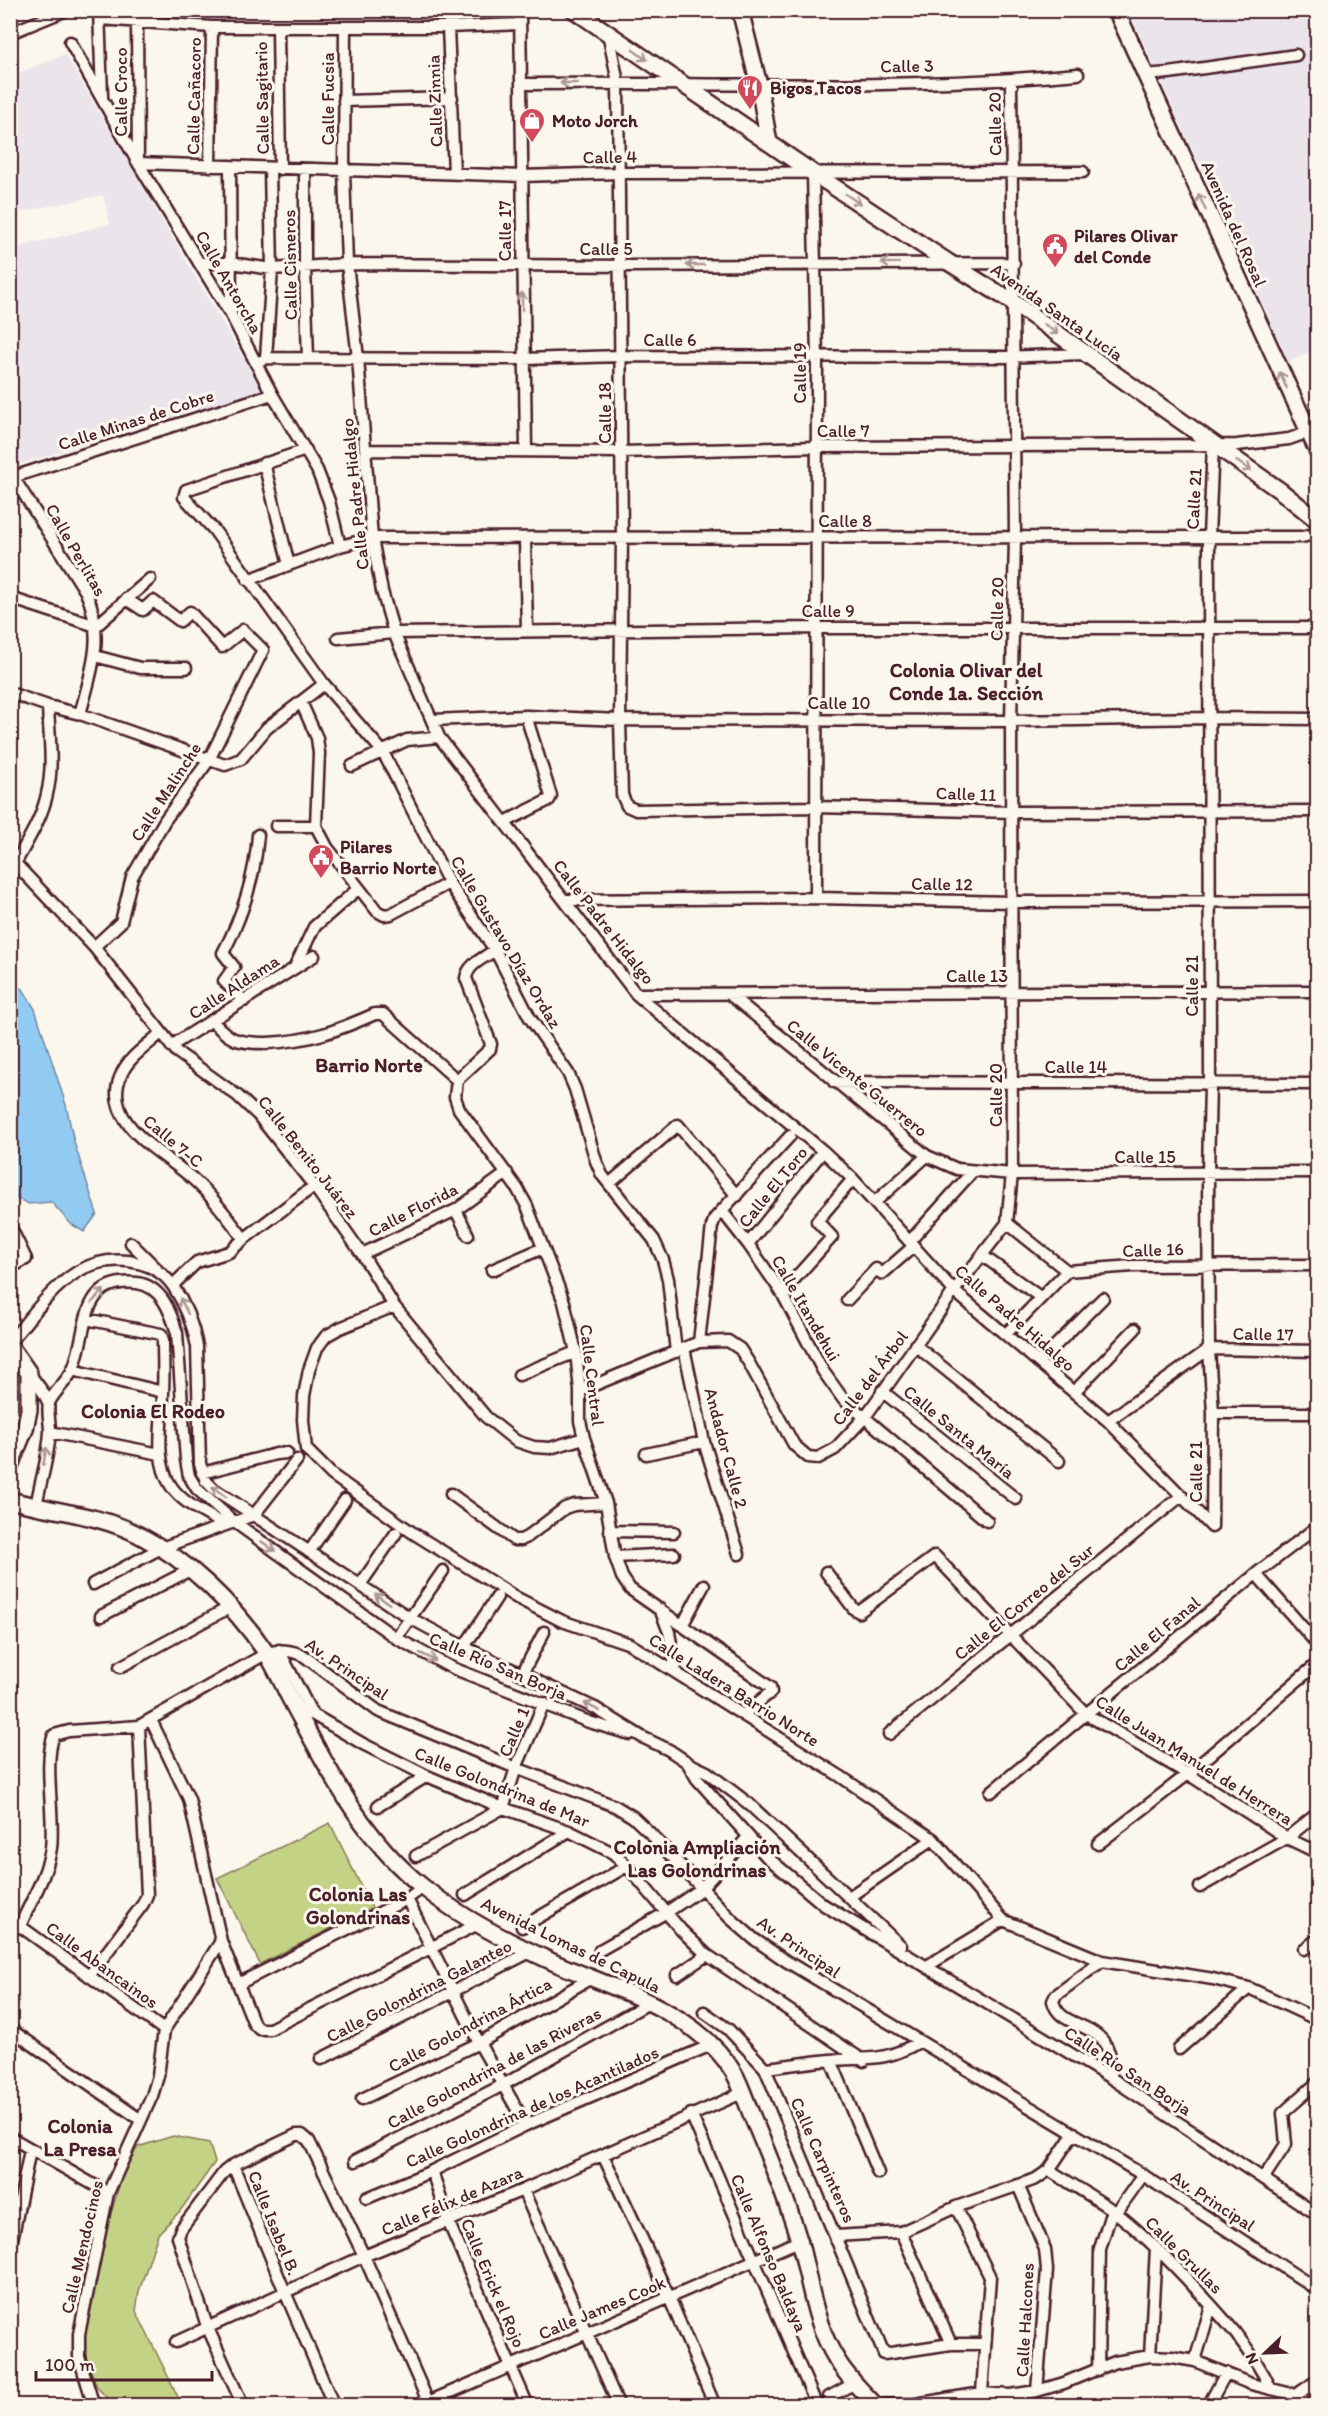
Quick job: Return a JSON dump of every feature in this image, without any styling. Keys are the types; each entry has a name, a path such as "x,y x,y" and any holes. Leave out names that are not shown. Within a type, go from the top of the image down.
{"street":[{"name":"Calle 17","path":"520,10 526,450"},
{"name":"Avenida Santa Lucía","path":"574,10 682,86 1014,303 1282,492 1317,521"},
{"path":"740,10 759,85 769,143"},
{"name":"Avenida del Rosal","path":"1116,10 1144,75 1312,431 1317,452"},
{"path":"10,33 64,11"},
{"path":"102,99 99,15 137,21 212,27 448,27 520,24"},
{"name":"Calle Croco","path":"137,21 138,164"},
{"name":"Calle Cañacoro","path":"210,166 212,27"},
{"name":"Calle Sagitario","path":"261,361 272,269 278,27"},
{"name":"Calle Fucsia","path":"344,171 345,27"},
{"name":"Calle Zinnia","path":"448,27 454,173"},
{"name":"Calle 18","path":"608,32 618,83 620,173 622,795"},
{"name":"Calle Antorcha","path":"70,42 138,164 261,361 272,394 306,450 323,484 340,546"},
{"path":"1144,75 1296,55"},
{"name":"Calle 3","path":"521,84 759,85 1011,80 1078,74"},
{"name":"Calle 20","path":"1007,1223 1012,1174 1011,721 1015,537 1011,80"},
{"path":"344,101 452,98"},
{"name":"Calle 4","path":"138,164 522,176 620,173 1012,174 1083,172"},
{"path":"230,166 231,315"},
{"name":"Calle Cisneros","path":"305,171 308,358"},
{"name":"Calle Padre Hidalgo","path":"344,171 347,264 358,358 372,538 382,591 394,633 438,737 636,994 823,1151 875,1202 954,1291 1040,1361 1108,1421 1212,1527"},
{"name":"Calle 19","path":"813,173 817,357 816,898"},
{"name":"Calle 5","path":"200,263 231,263 272,269 347,264 620,266 1014,263"},
{"name":"Calle 6","path":"261,361 308,358 1013,357 1085,354"},
{"name":"Calle Minas de Cobre","path":"12,477 272,394"},
{"name":"Calle 7","path":"366,450 621,452 816,447 1015,448 1213,445 1259,444 1312,431"},
{"name":"Calle 21","path":"1212,1527 1213,1413 1209,1349 1208,1264 1210,1085 1208,901 1209,536 1213,445"},
{"path":"288,565 264,463 306,450"},
{"name":"Calle Gustavo Díaz Ordaz","path":"264,463 186,490 185,500 214,530 324,684 383,753 449,883 495,950 530,1018 568,1073 596,1161 609,1184 654,1240 668,1279 680,1350"},
{"name":"Calle Perlitas","path":"12,477 86,592 96,626 95,656 80,714"},
{"name":"Calle 8","path":"248,580 340,546 372,538 1302,537 1317,533"},
{"path":"525,539 527,631"},
{"path":"11,600 96,626 150,579"},
{"name":"Calle Malinche","path":"94,947 121,922 132,877 138,865 165,820 209,760 263,650 243,630 222,647 190,612 180,621 153,602 142,610 126,599"},
{"name":"Calle 9","path":"338,638 394,633 816,627 1317,628"},
{"path":"95,656 140,668 186,668"},
{"path":"10,693 80,714 225,765 241,759 267,728 324,684"},
{"path":"301,702 317,738 316,826 327,847 377,911 384,915 391,914 449,883"},
{"path":"13,860 39,818 47,795 51,769 48,706"},
{"path":"505,822 549,800 551,796 526,716"},
{"name":"Calle 10","path":"432,720 526,716 620,720 1317,719"},
{"path":"352,766 407,740 438,737"},
{"name":"Calle 11","path":"622,795 627,806 636,810 816,807 1012,812 1317,811"},
{"path":"276,826 316,826"},
{"path":"244,1001 224,981 234,967 224,953 239,922 249,892 258,835"},
{"name":"Calle Benito Juárez","path":"13,860 94,947 171,1046 193,1065 238,1096 258,1115 314,1186 362,1254 394,1306 486,1417 516,1441 534,1447 550,1448 584,1438"},
{"path":"295,967 314,927 359,888"},
{"name":"Calle 12","path":"565,900 816,898 1013,902 1317,901"},
{"path":"212,1021 224,1033 237,1040 254,1043 285,1042 311,1039 375,1014 383,1014 457,1080 490,1049 491,1044 466,978 467,971 472,966 495,950"},
{"name":"Calle Aldama","path":"171,1046 314,956"},
{"name":"Calle 13","path":"636,994 1317,992"},
{"name":"Calle Vicente Guerrero","path":"729,994 927,1156 957,1169 973,1171"},
{"name":"Calle 7-C","path":"160,1033 130,1061 122,1072 118,1094 126,1122 136,1134 192,1177 224,1212 244,1239"},
{"name":"Calle Central","path":"457,1080 455,1097 459,1109 507,1173 527,1206 564,1302 576,1352 580,1421 606,1503 615,1557 625,1584 770,1687 771,1692 743,1715"},
{"name":"Calle 14","path":"834,1082 1317,1084"},
{"path":"609,1184 675,1126 680,1126 737,1196"},
{"path":"699,1342 710,1233 715,1218 790,1136"},
{"name":"Calle El Toro","path":"748,1244 823,1151"},
{"path":"875,1202 927,1156"},
{"path":"848,1300 876,1269 882,1274 912,1243 973,1171"},
{"name":"Calle 15","path":"973,1171 1012,1174 1317,1172"},
{"name":"Calle Florida","path":"362,1254 456,1210 507,1173"},
{"path":"782,1293 832,1237 817,1221 853,1179"},
{"path":"173,1285 197,1262 229,1252 314,1186"},
{"path":"456,1210 468,1235"},
{"name":"Calle Itandehui","path":"722,1211 782,1293 832,1385 843,1399 987,1521"},
{"path":"1006,1334 1067,1271 1007,1223"},
{"name":"Calle del Árbol","path":"580,1391 699,1342 728,1341 740,1349 794,1445 808,1457 819,1458 835,1449 865,1417 954,1291 1007,1223"},
{"path":"10,1226 26,1256 25,1261 10,1268"},
{"path":"131,1243 173,1285 193,1328 197,1346 202,1473 287,1453"},
{"path":"492,1270 543,1248"},
{"path":"983,1256 1040,1297"},
{"path":"36,1507 50,1432 49,1404 10,1344 62,1284 96,1263 117,1260 136,1262 159,1271"},
{"name":"Calle 16","path":"1067,1271 1208,1264 1317,1265"},
{"name":"Calle Río San Borja","path":"49,1404 72,1370 90,1305 98,1293 111,1284 126,1282 145,1284 162,1297 172,1315 177,1333 189,1476 197,1489 228,1523 396,1638 450,1667 589,1722 642,1737"},
{"path":"1040,1361 1103,1298"},
{"name":"Calle Ladera Barrio Norte","path":"394,1306 333,1332 326,1336 317,1348 309,1370 304,1396 303,1420 306,1449 332,1475 413,1533 517,1598 562,1621 621,1640 676,1672 840,1776 933,1839 1003,1920 1102,1961 1213,1979 1249,1988 1317,2020"},
{"path":"86,1319 161,1334 163,1392 160,1454 171,1486 183,1499 228,1523"},
{"path":"1075,1391 1135,1329"},
{"path":"915,1345 1059,1461"},
{"name":"Calle 17","path":"1209,1349 1317,1351"},
{"path":"1108,1421 1209,1349"},
{"name":"Andador Calle 2","path":"680,1350 704,1442 739,1554"},
{"path":"519,1375 576,1352"},
{"path":"72,1370 163,1392"},
{"path":"10,1466 25,1429 29,1410 29,1373"},
{"name":"Calle Santa María","path":"882,1391 1016,1499"},
{"path":"1213,1413 1317,1413"},
{"path":"50,1432 160,1454"},
{"path":"646,1454 704,1442"},
{"path":"93,1584 161,1548 254,1515 297,1460"},
{"name":"Calle Río San Borja","path":"202,1473 214,1489 410,1618 464,1647 595,1708 642,1737 707,1772 749,1804 922,1963"},
{"path":"451,1494 514,1540 527,1537 574,1505 606,1503"},
{"name":"Calle El Correo del Sur","path":"889,1734 1181,1496"},
{"name":"Avenida Lomas de Capula","path":"10,1500 125,1528 161,1548 190,1570 232,1606 273,1651 326,1764 359,1818 398,1865 423,1887 478,1924 532,1951 649,2003 686,2024 711,2045 735,2074 775,2172 799,2241 821,2328 837,2360 875,2405"},
{"path":"309,1552 345,1500"},
{"name":"Calle El Fanal","path":"992,1792 1317,1526"},
{"path":"610,1531 674,1532"},
{"path":"360,1584 396,1533"},
{"path":"615,1557 674,1554"},
{"name":"Calle Juan Manuel de Herrera","path":"826,1572 854,1609 859,1612 935,1556 1086,1714 1188,1773 1287,1838 1317,1853"},
{"path":"101,1616 190,1570"},
{"path":"396,1638 443,1572"},
{"path":"1256,1574 1317,1646"},
{"path":"683,1624 704,1586"},
{"path":"464,1647 497,1596"},
{"path":"120,1667 232,1606"},
{"path":"659,1608 669,1632 676,1672"},
{"path":"522,1674 544,1632"},
{"path":"15,1929 48,1863 51,1847 50,1751 54,1735 69,1731 139,1726 273,1651"},
{"name":"Calle Golondrina de Mar","path":"273,1651 312,1714 370,1749 427,1776 598,1844 627,1866 681,1930 707,1955 864,2061"},
{"name":"Av. Principal","path":"273,1651 294,1651 304,1656 378,1711 615,1806 633,1817 701,1889 754,1939 919,2042 1143,2175 1315,2284"},
{"path":"1098,1844 1188,1773 1317,1663"},
{"name":"Calle 1","path":"503,1808 516,1768 544,1703"},
{"path":"151,1720 189,1799 221,1941 254,2024 259,2029 270,2029 478,1924"},
{"path":"89,1976 143,1904 147,1894 139,1726"},
{"name":"Calle Río San Borja","path":"687,1762 697,1779 767,1857 824,1905 1112,2078 1317,2215"},
{"path":"378,1806 427,1776"},
{"path":"416,1856 503,1808"},
{"path":"1200,1887 1287,1838 1317,1813"},
{"path":"465,1895 569,1831"},
{"path":"600,1950 667,1912 701,1889 748,1837"},
{"path":"849,1897 933,1839"},
{"path":"522,1927 627,1866"},
{"path":"238,1984 407,1899 423,1887"},
{"path":"407,1899 479,2043 526,2125"},
{"path":"922,1963 1003,1920"},
{"name":"Calle Abancainos","path":"15,1929 89,1976 164,2030"},
{"path":"1304,1949 1317,1939"},
{"name":"Calle Mendocinos","path":"94,2406 79,2357 79,2334 108,2193 158,2076 164,2030 221,1941"},
{"name":"Calle Golondrina Galanteo","path":"321,2059 532,1951"},
{"path":"677,1974 707,1955"},
{"path":"1102,1961 1056,1995 1053,2001 1054,2007 1062,2015 1101,2037 1113,2061 1112,2078"},
{"name":"Calle Golondrina Ártica","path":"362,2099 479,2043 593,1977"},
{"path":"1179,2049 1249,1988"},
{"name":"Calle Golondrina de las Riveras","path":"355,2161 503,2085 649,2003"},
{"name":"Calle Carpinteros","path":"704,2012 728,2029 765,2068 836,2236 901,2232 956,2207 1036,2179 1049,2170"},
{"path":"10,2029 141,2120"},
{"path":"765,2068 831,2060 864,2061 888,2057 919,2042"},
{"name":"Calle Golondrina de los Acantilados","path":"367,2198 432,2171 526,2125 711,2045"},
{"path":"831,2060 878,2173"},
{"path":"1263,2179 1286,2144 1283,2113 1317,2082"},
{"name":"Calle Félix de Azara","path":"176,2342 364,2256 523,2190 742,2093"},
{"name":"Calle Alfonso Baldaya","path":"691,2114 814,2405"},
{"path":"1049,2170 1074,2133"},
{"path":"243,2406 207,2326 179,2245 181,2229 217,2180 233,2165 296,2135 302,2135 309,2141 364,2256 425,2404"},
{"path":"10,2137 108,2193"},
{"path":"10,2250 30,2150"},
{"path":"603,2155 669,2297 715,2406"},
{"name":"Calle Isabel B.","path":"233,2165 334,2406"},
{"name":"Calle Grullas","path":"1049,2170 1114,2211 1156,2248 1211,2306 1261,2366 1271,2389"},
{"name":"Calle Erick el Rojo","path":"432,2171 448,2221 528,2406"},
{"path":"1098,2370 1100,2249 1114,2211 1143,2175"},
{"name":"Calle Halcones","path":"1018,2186 1045,2249 1047,2270 1037,2391"},
{"path":"523,2190 619,2406"},
{"path":"956,2207 990,2277 982,2393"},
{"path":"901,2232 951,2344"},
{"path":"836,2236 884,2354 951,2344 985,2344"},
{"name":"Calle James Cook","path":"425,2404 799,2241"},
{"path":"1150,2356 1156,2248"},
{"path":"1195,2361 1211,2306"},
{"path":"875,2405 915,2404 982,2393 1010,2395 1037,2391 1064,2383 1115,2362 1150,2356 1195,2361 1251,2384 1296,2395 1310,2406"},
{"path":"1208,2406 1226,2373"},
{"path":"1296,2395 1317,2380"},
{"path":"829,2397 855,2383"},
{"path":"1010,2395 1022,2402 1038,2406"}],"shaded area":[{"path":"1129,11 1317,11 1317,349 1289,362"},
{"path":"65,54 262,390 11,467 11,249 110,224 103,195 11,214 11,76"}],"green space":[{"path":"330,1823 372,1908 260,1964 217,1878"},
{"path":"173,2136 209,2143 215,2162 180,2211 158,2234 139,2291 136,2311 182,2405 113,2405 97,2387 82,2350 92,2282 123,2173 138,2147"}],"water":[{"path":"10,982 23,989 35,1009 66,1105 74,1142 97,1214 84,1232 71,1224 51,1202 29,1204 11,1196"}],"place":[{"name":"Bigos Tacos","path":"750,111"},
{"name":"Moto Jorch","path":"532,144"},
{"name":"Pilares Olivar del Conde","path":"1055,269"},
{"name":"Pilares Barrio Norte","path":"321,880"}],"district":[{"name":"Colonia Olivar del Conde 1a. Sección","path":"966,682"},
{"name":"Barrio Norte","path":"369,1065"},
{"name":"Colonia El Rodeo","path":"153,1411"},
{"name":"Colonia Ampliación Las Golondrinas","path":"697,1858"},
{"name":"Colonia Las Golondrinas","path":"358,1906"},
{"name":"Colonia La Presa","path":"80,2138"}]}
